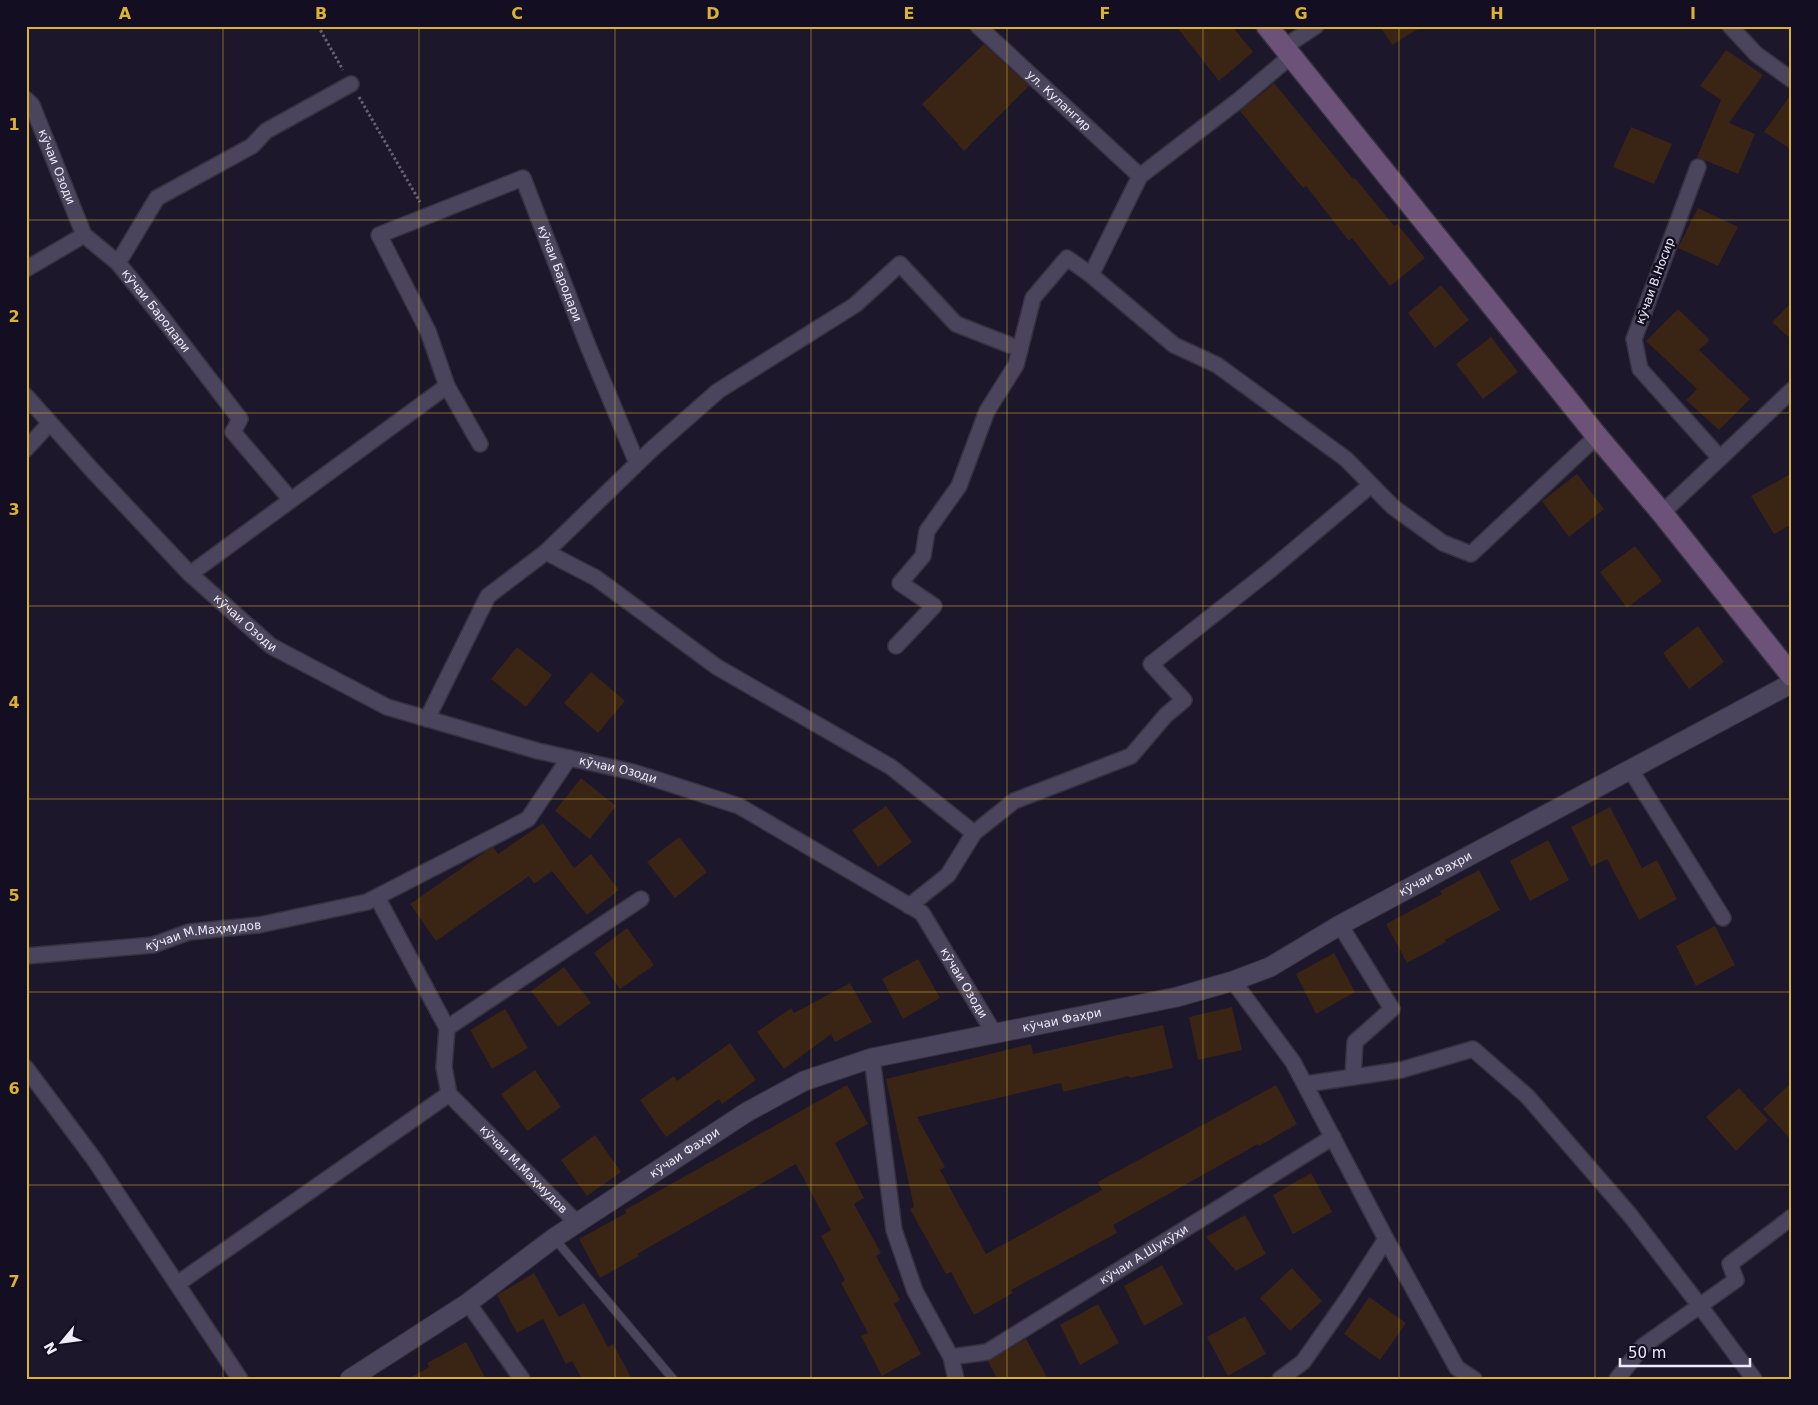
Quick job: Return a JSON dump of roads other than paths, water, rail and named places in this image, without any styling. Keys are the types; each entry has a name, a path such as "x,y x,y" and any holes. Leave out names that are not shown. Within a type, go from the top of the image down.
{"main road":[{"path":"1267,26 1792,676"}],"street":[{"name":"ул. Кулангир","path":"978,26 1140,176"},
{"path":"1091,274 1140,176 1239,100 1287,51 1316,26"},
{"path":"1730,26 1756,54 1792,80"},
{"name":"кӯчаи Бародари","path":"118,264 157,198 252,146 266,131 351,84"},
{"name":"кӯчаи Озоди","path":"26,99 32,105 84,235"},
{"name":"кӯчаи В.Носир","path":"1698,167 1634,339 1640,369 1720,458"},
{"name":"кӯчаи Бародари","path":"480,444 447,386 428,331 378,235 523,178 588,346 637,463"},
{"path":"26,269 84,235"},
{"name":"кӯчаи Бародари","path":"84,235 118,264 164,320 240,419 233,432 291,500"},
{"path":"896,646 934,606 900,583 923,556 927,531 959,486 987,411 1016,365 1033,298 1067,258 1091,274 1174,345 1217,365 1346,458 1392,507 1443,543 1470,554 1597,436"},
{"path":"426,719 488,596 546,552 637,463 718,391 855,305 900,264 956,324 1020,349"},
{"path":"190,574 447,386"},
{"path":"1662,513 1792,390"},
{"name":"кӯчаи Озоди","path":"26,396 190,574 271,646 387,707 538,751 633,772 739,806 922,913 994,1033"},
{"path":"26,449 50,423"},
{"path":"910,906 948,875 974,833 1014,801 1131,756 1166,715 1184,700 1151,664 1269,571 1371,484"},
{"path":"546,552 596,578 717,666 892,767 974,833"},
{"name":"кӯчаи Фахри","path":"350,1379 468,1303 554,1238 747,1112 804,1081 872,1058 1176,997 1233,981 1270,967 1340,925 1792,683"},
{"name":"кӯчаи М.Маҳмудов","path":"26,956 153,946 189,932 259,925 367,902 528,819 569,758"},
{"path":"1630,769 1723,918"},
{"path":"177,1284 449,1094 444,1067 447,1028 377,897"},
{"path":"447,1028 641,900"},
{"path":"1340,925 1392,1009 1355,1042 1352,1077"},
{"path":"1233,981 1294,1062 1332,1137 1457,1368 1474,1379"},
{"path":"1306,1084 1401,1070 1473,1049 1527,1096 1630,1215 1754,1379"},
{"path":"872,1058 894,1230 915,1291 951,1357 956,1379"},
{"path":"26,1068 94,1159 240,1379"},
{"name":"кӯчаи М.Маҳмудов","path":"449,1094 577,1223"},
{"name":"кӯчаи А.Шукӯҳи","path":"951,1357 987,1352 1332,1137"},
{"path":"1617,1379 1643,1346 1736,1280 1730,1264 1792,1217"},
{"path":"1280,1379 1303,1362 1348,1298 1386,1238"},
{"path":"468,1303 522,1379"}],"lane":[{"path":"554,1238 673,1379"}]}
